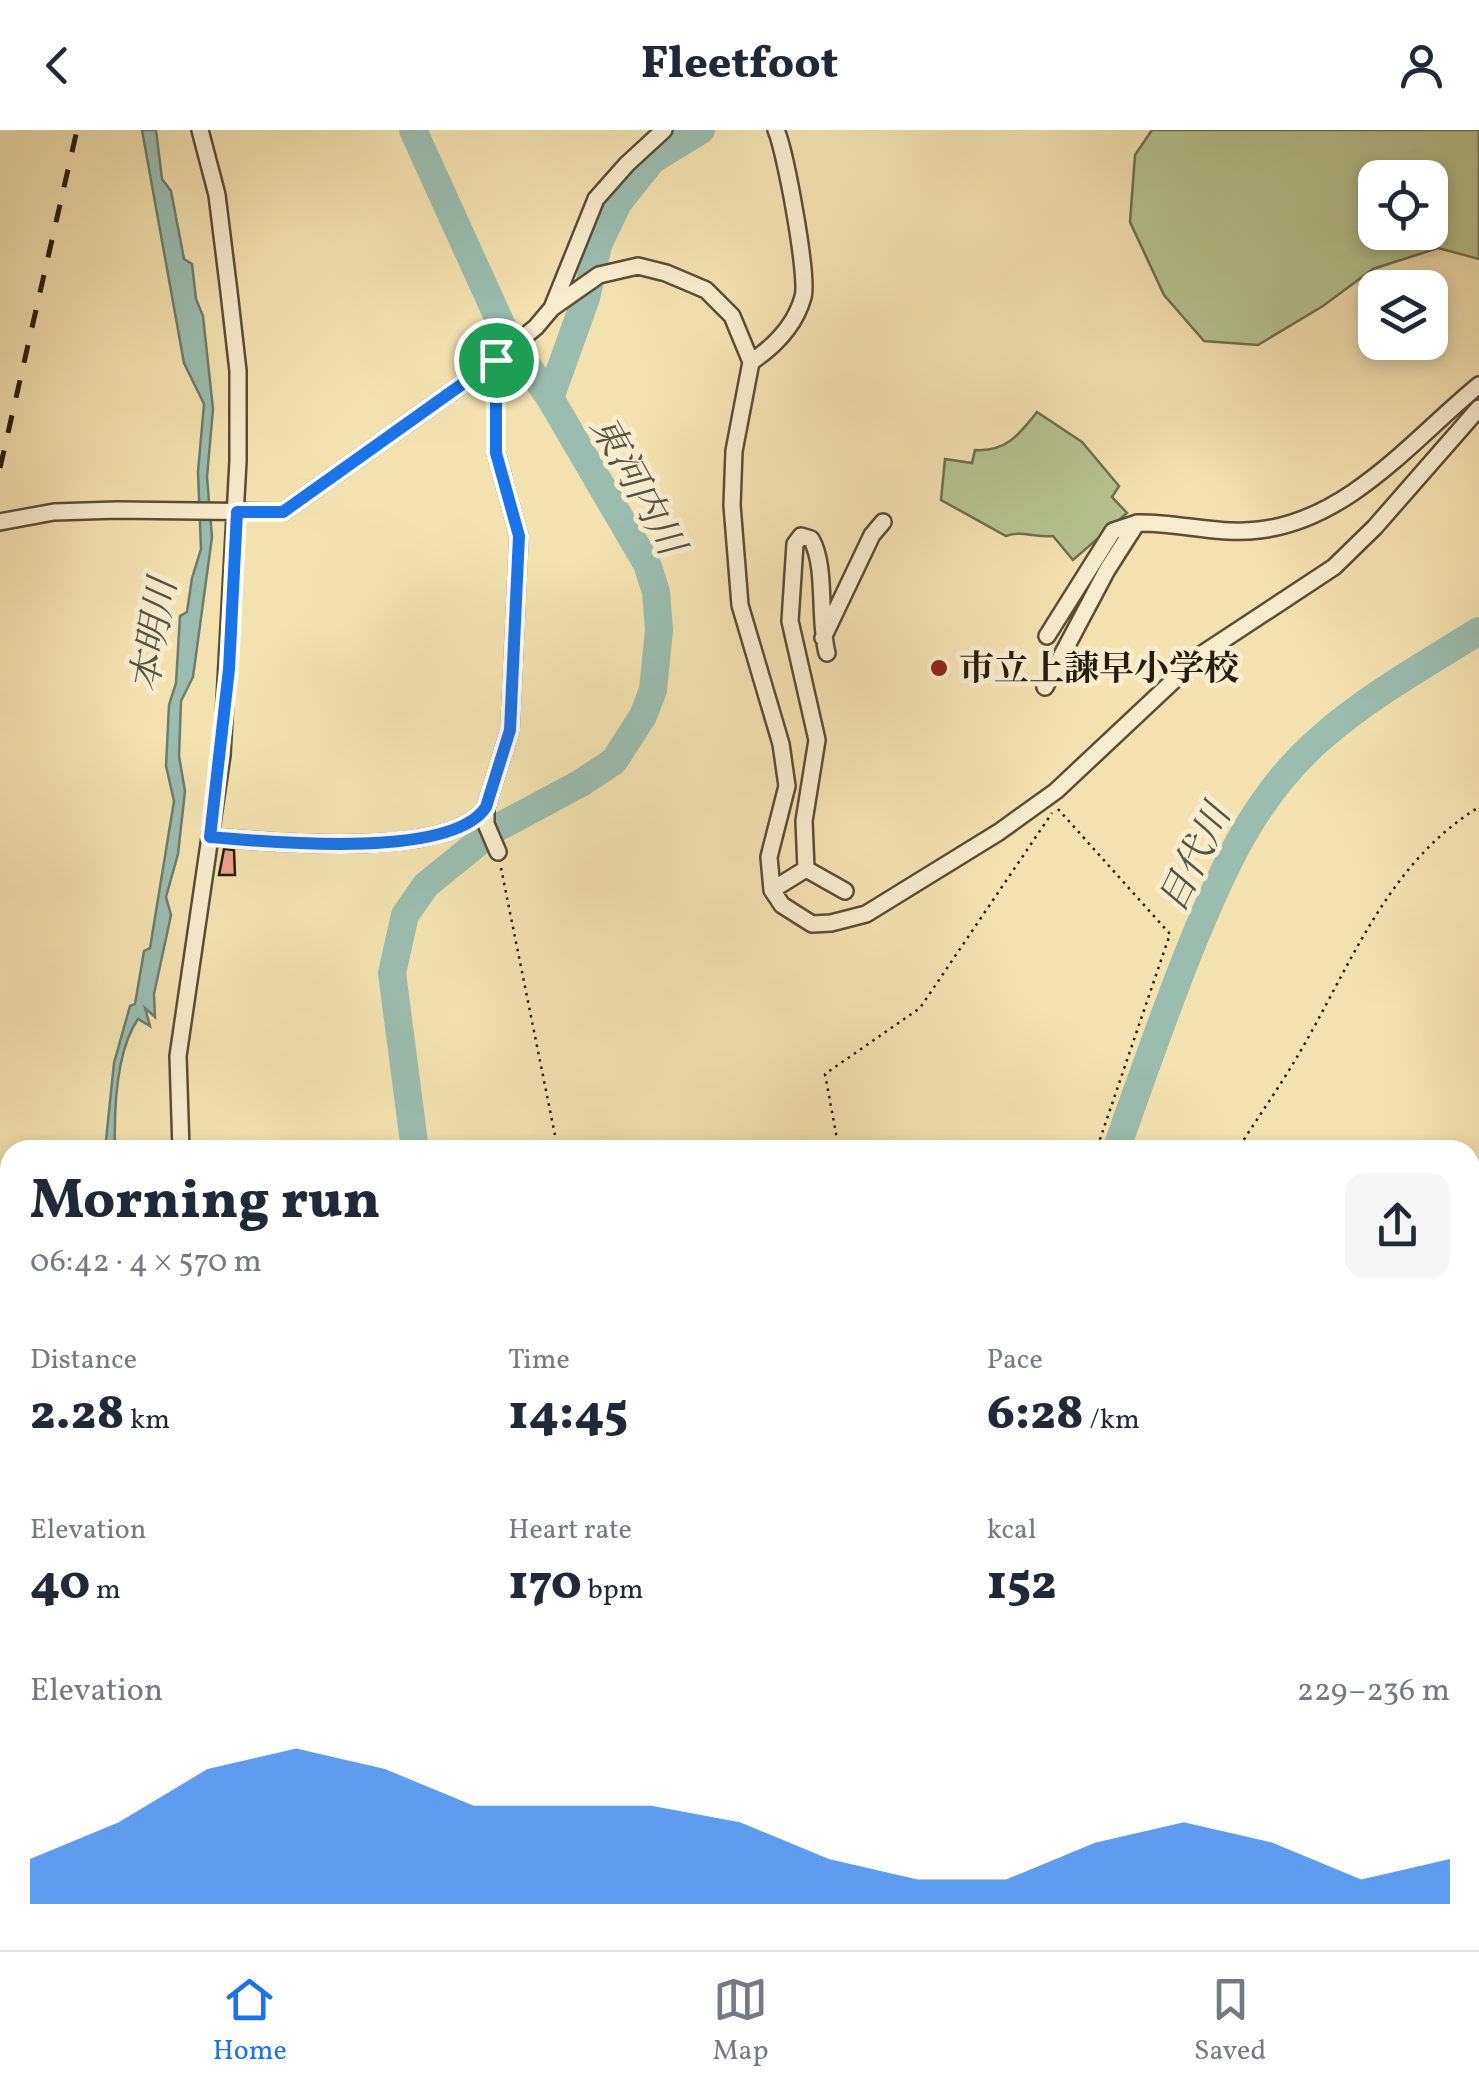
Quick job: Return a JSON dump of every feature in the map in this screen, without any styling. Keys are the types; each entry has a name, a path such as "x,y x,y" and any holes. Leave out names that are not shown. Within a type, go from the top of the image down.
{"street":[{"path":"181,1140 178,1056 223,738 229,512 238,371 216,195 200,130"},
{"path":"552,308 596,200 664,130"},
{"path":"752,362 775,347 796,316 805,293 790,188 776,130"},
{"path":"0,522 54,512 283,512 500,356 536,327 552,308 598,275 638,266 706,290 732,316 752,362 734,451 732,506 740,606 782,744 787,786 769,856 772,890 782,905 812,924 866,914 1056,792 1202,654 1334,567 1375,528 1479,408"},
{"path":"498,852 486,815 510,730 519,536 496,453 500,356"},
{"path":"1047,636 1113,530 1136,523 1217,531 1259,530 1299,521 1381,471 1479,386"},
{"path":"806,869 804,821 817,740 790,621 796,544 801,536 811,539 819,552 825,646 872,535 883,522"},
{"path":"1045,686 1106,570 1136,523"},
{"path":"210,837 284,843 390,844 434,835 486,815"},
{"path":"772,890 806,869"},
{"path":"806,869 846,891"}],"path":[{"path":"838,1140 825,1074 920,1008 1057,807 1170,934 1100,1140"},
{"path":"1243,1140 1297,1057 1401,875 1423,851 1479,807"},
{"path":"498,852 556,1140"}],"green space":[{"path":"1152,130 1479,130 1479,259 1445,250 1448,160 1358,160 1358,250 1432,250 1372,270 1358,270 1358,280 1258,345 1204,341 1164,295 1130,222 1135,155"},
{"path":"1037,412 1082,442 1119,486 1112,497 1127,513 1073,560 1053,536 1006,536 941,500 945,459 972,463 975,450 1003,445 1018,435"}],"shaded area":[{"path":"142,130 156,130 162,179 171,191 184,259 192,264 196,299 203,316 213,409 207,477 212,537 193,677 181,701 179,756 185,791 178,854 166,897 171,915 154,994 155,1017 145,1008 150,1026 138,1019 131,1032 118,1082 115,1140 106,1140 114,1063 130,1006 135,1004 144,951 150,948 174,801 166,766 169,705 176,683 180,616 187,612 201,549 198,472 204,404 184,363"}],"building":[{"path":"224,849 234,850 235,875 219,875"}],"waterway":[{"name":"東河内川","path":"413,130 507,337 550,398 647,564 656,592 659,630 653,690 643,716 614,761 495,829 426,885 405,915 392,973 414,1140"},
{"path":"550,398 586,298 598,245 618,203 652,160 701,130"},
{"name":"目代川","path":"1120,1140 1202,920 1259,809 1298,760 1339,723 1479,631"}],"railway":[{"path":"0,468 77,130"}],"place":[{"name":"市立上諫早小学校","path":"939,668"}],"route":[{"path":"496,360 496,453 519,536 510,730 486,807 480,816 434,835 390,844 284,843 210,837 222,755 237,512 283,512 496,360"}],"water label":[{"name":"本明川","path":"153,635"}]}
